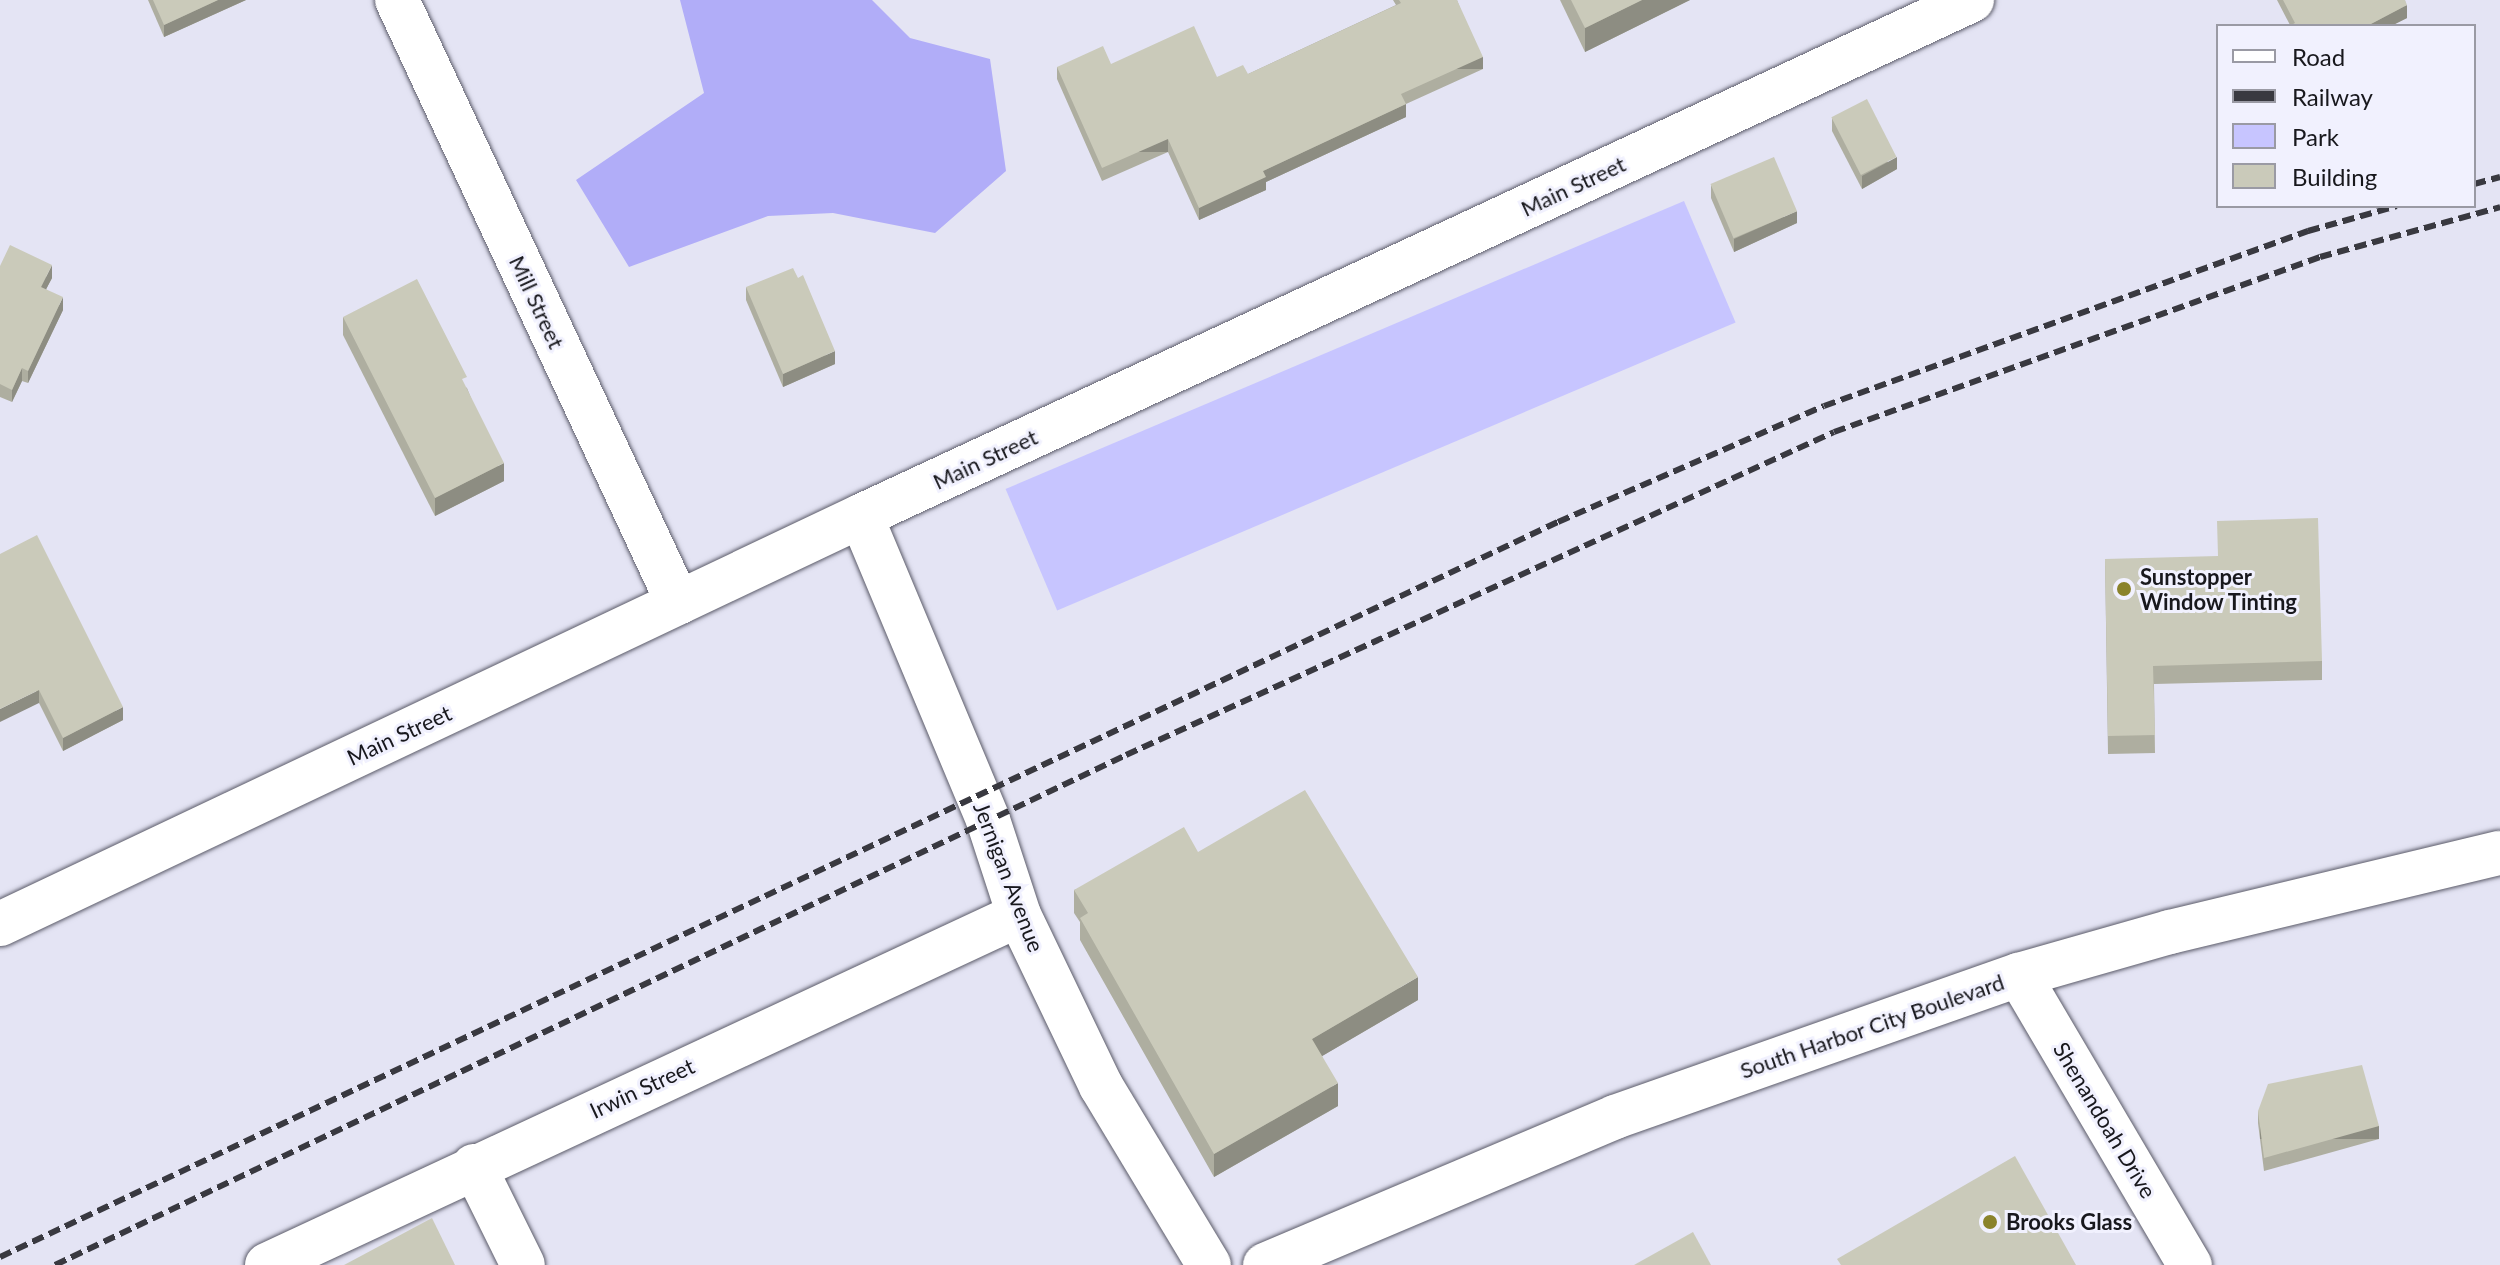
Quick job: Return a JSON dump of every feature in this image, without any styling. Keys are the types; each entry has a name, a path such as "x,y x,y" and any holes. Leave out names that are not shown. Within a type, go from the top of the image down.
{"street":[{"name":"Mill Street","path":"397,0 678,603"},
{"name":"Main Street","path":"0,924 861,516 1900,16 1972,0"},
{"name":"Jernigan Avenue","path":"861,516 988,820 1019,915 1101,1086 1209,1265"},
{"name":"South Harbor City Boulevard","path":"1265,1265 1615,1117 2019,975 2170,932 2500,853"},
{"name":"Irwin Street","path":"267,1265 474,1166 1019,915"},
{"name":"Shenandoah Drive","path":"2019,975 2190,1265"},
{"path":"474,1166 523,1265"}],"green space":[{"path":"1684,201 1736,323 1057,610 1006,489"}],"shaded area":[{"path":"680,0 872,0 910,38 990,59 1006,171 935,233 833,213 768,216 629,267 576,180 704,93"}],"building":[{"path":"153,0 218,0 164,25"},
{"path":"1399,0 1457,0 1483,57 1401,94 1406,104 1263,171 1266,177 1199,208 1168,139 1102,168 1057,67 1103,46 1111,64 1194,26 1217,77 1243,65 1248,74 1401,3"},
{"path":"1571,0 1642,0 1585,28"},
{"path":"2283,0 2405,0 2407,5 2371,24 2295,23"},
{"path":"1867,99 1897,157 1861,175 1831,117"},
{"path":"1774,157 1797,211 1734,238 1710,184"},
{"path":"10,245 52,265 41,287 63,297 28,371 22,368 12,390 0,384 0,266"},
{"path":"793,268 798,278 803,275 835,351 783,374 746,287"},
{"path":"417,279 467,377 462,379 504,463 435,498 343,317"},
{"path":"2318,518 2322,661 2153,666 2155,735 2108,736 2105,559 2218,556 2217,521"},
{"path":"37,535 123,707 63,738 39,690 0,709 0,554"},
{"path":"1305,790 1418,977 1312,1039 1338,1083 1214,1154 1080,918 1088,913 1074,890 1184,827 1198,852"},
{"path":"2362,1065 2379,1126 2264,1158 2258,1111 2268,1084"},
{"name":"Brooks Glass","path":"2015,1156 2076,1265 1841,1265 1837,1259"},
{"path":"432,1218 455,1265 344,1265"},
{"path":"1693,1232 1711,1265 1634,1265"}],"railway":[{"path":"2476,183 2500,177"},
{"path":"55,1265 1126,755 1834,432 2320,257 2500,207"},
{"path":"0,1257 1558,522 1824,406 2308,231 2390,208"}],"place":[{"name":"Sunstopper Window Tinting","path":"2124,589"},
{"name":"Brooks Glass","path":"1990,1222"}]}
